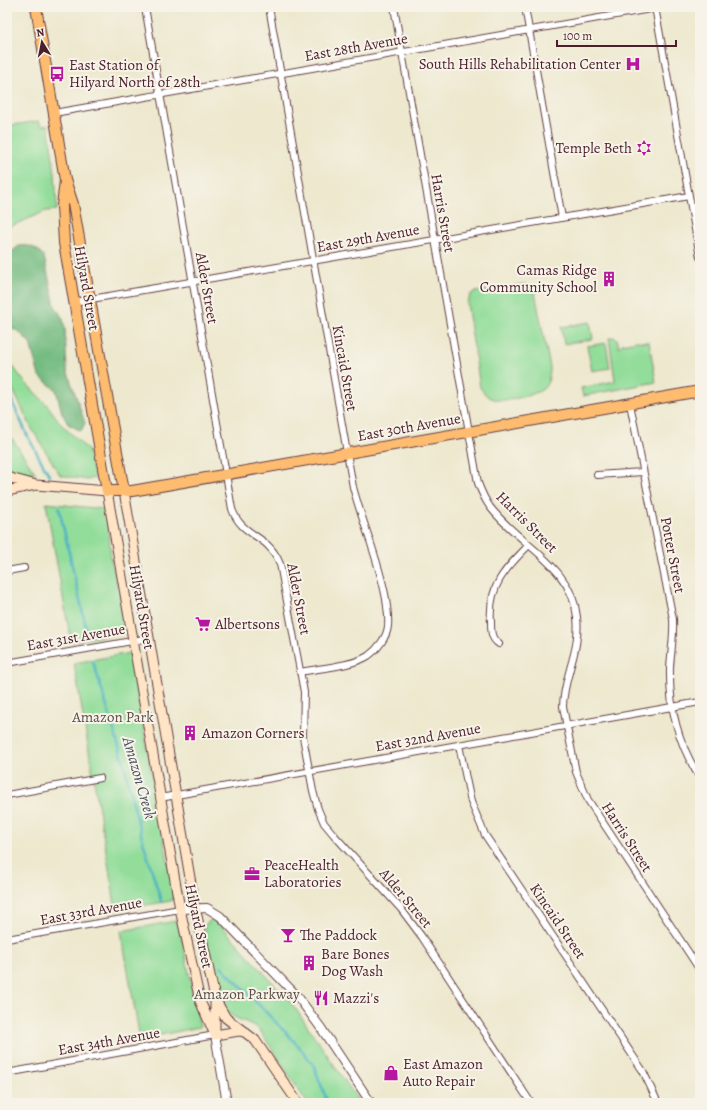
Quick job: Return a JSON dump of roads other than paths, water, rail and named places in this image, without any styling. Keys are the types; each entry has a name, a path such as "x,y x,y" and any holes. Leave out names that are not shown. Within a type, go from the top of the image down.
{"main road":[{"name":"Hilyard Street","path":"36,7 65,180 73,204 124,491 195,907 215,998 215,1035"},
{"name":"Hilyard Street","path":"65,180 62,206 63,225 74,302 160,798 180,909 200,1001 215,1035"},
{"name":"East 30th Avenue","path":"124,491 468,433 700,391"},
{"path":"7,477 36,485 124,491"},
{"path":"7,491 36,485"},
{"path":"215,998 226,1018 256,1040 298,1103"},
{"path":"215,1035 239,1031 247,1032"}],"street":[{"name":"Alder Street","path":"145,7 226,475 235,519 249,533 268,544 276,553 280,564 300,672 305,708 302,725 303,737 318,809 324,823 401,909 422,937 532,1103"},
{"name":"Kincaid Street","path":"269,7 347,453 359,509 374,548 389,615 388,627 384,638 369,656 357,661 300,672"},
{"name":"Harris Street","path":"394,7 474,468 482,494 490,507 499,517 553,566 564,581 577,616 578,635 575,655 563,698 566,726 576,772 588,800 700,970"},
{"path":"525,7 562,218"},
{"name":"East 28th Avenue","path":"54,113 662,7"},
{"path":"655,8 700,257"},
{"name":"East 29th Avenue","path":"74,302 689,196"},
{"name":"Potter Street","path":"630,404 673,619 674,636 670,687 677,731 682,746 700,778"},
{"path":"597,476 643,472"},
{"path":"499,644 492,635 490,613 492,596 499,579 511,563 529,545"},
{"path":"7,571 24,568"},
{"name":"East 31st Avenue","path":"7,663 149,638"},
{"name":"East 32nd Avenue","path":"160,798 700,702"},
{"name":"Kincaid Street","path":"459,745 471,802 485,835 643,1071 658,1103"},
{"path":"7,796 100,778"},
{"path":"180,909 195,907 206,908 220,916 288,985 317,1022 371,1103"},
{"name":"East 33rd Avenue","path":"7,939 180,909"},
{"name":"East 34th Avenue","path":"7,1073 215,1035"},
{"name":"Hilyard Street","path":"215,1035 227,1103"}],"waterway":[{"name":"Amazon Creek","path":"7,390 28,437 49,475"},
{"name":"Amazon Creek","path":"59,508 88,636"},
{"name":"Amazon Creek","path":"93,661 123,760 140,831 161,901"},
{"name":"Amazon Creek","path":"221,966 294,1041 313,1064 328,1103"}],"place":[{"name":"South Hills Rehabilitation Center","path":"633,64"},
{"name":"East Station of Hilyard North of 28th","path":"57,74"},
{"name":"Temple Beth","path":"644,148"},
{"name":"Camas Ridge Community School","path":"609,279"},
{"name":"Albertsons","path":"203,624"},
{"name":"Amazon Corners","path":"190,733"},
{"name":"PeaceHealth Laboratories","path":"252,874"},
{"name":"The Paddock","path":"288,935"},
{"name":"Bare Bones Dog Wash","path":"309,963"},
{"name":"Mazzi's","path":"321,998"},
{"name":"East Amazon Auto Repair","path":"391,1073"}],"park label":[{"name":"Amazon Park","path":"113,717"},
{"name":"Amazon Parkway","path":"247,994"}]}
